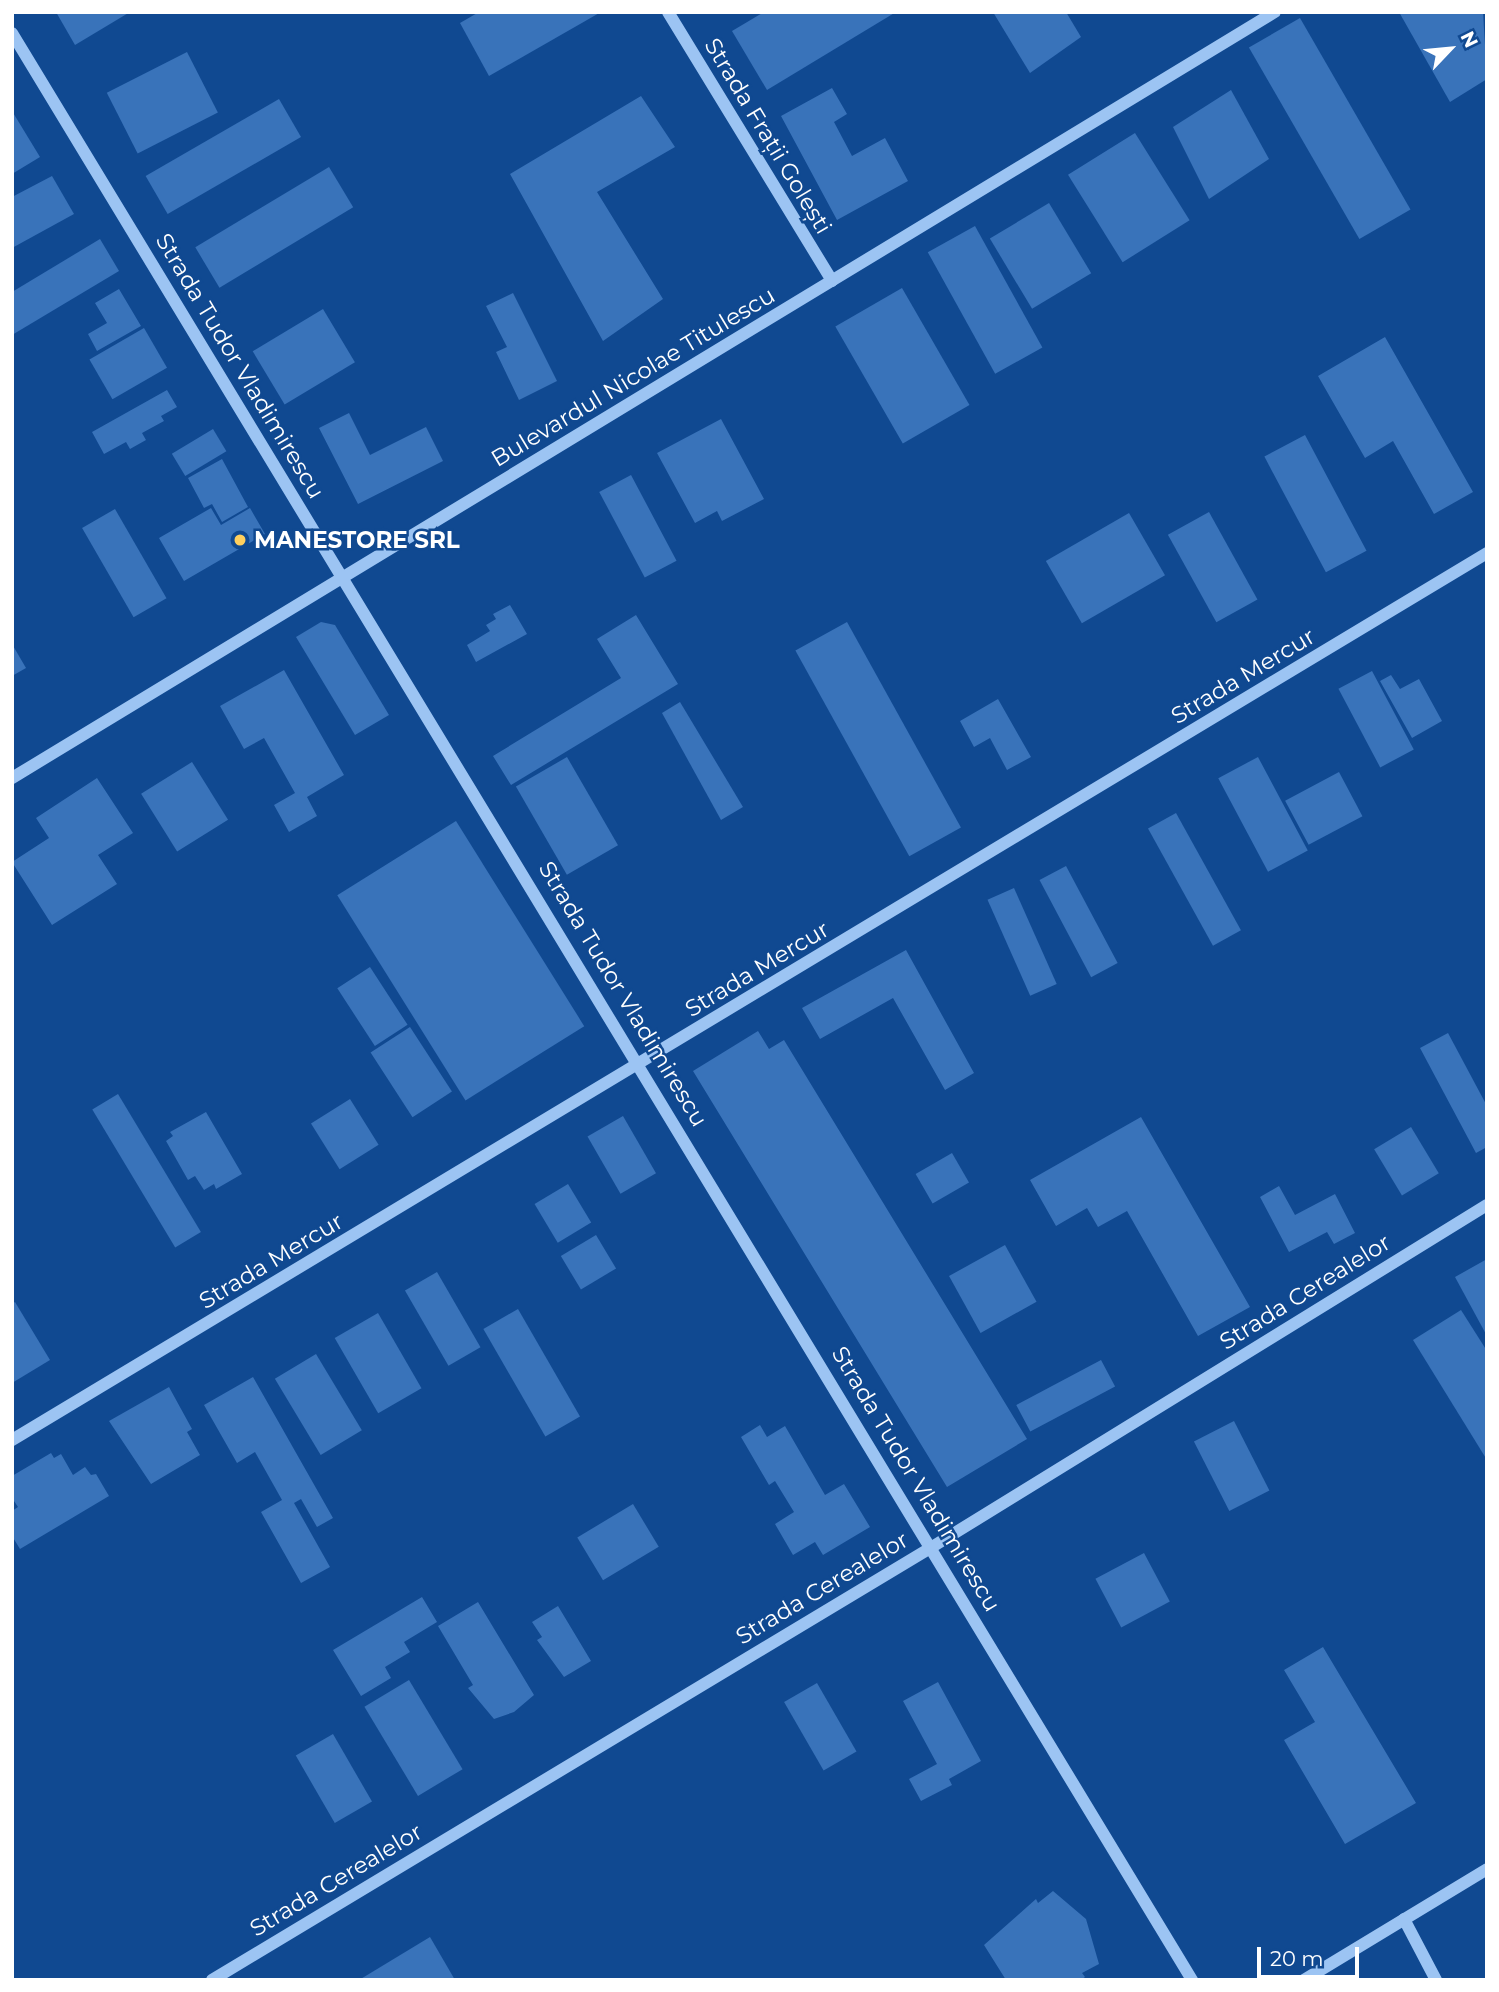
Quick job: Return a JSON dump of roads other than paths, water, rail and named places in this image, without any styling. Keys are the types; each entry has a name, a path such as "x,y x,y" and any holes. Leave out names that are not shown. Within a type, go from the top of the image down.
{"street":[{"name":"Strada Frații Golești","path":"668,12 831,281"},
{"name":"Bulevardul Nicolae Titulescu","path":"12,778 1275,12"},
{"name":"Strada Tudor Vladimirescu","path":"12,33 641,1064 1192,1980"},
{"name":"Strada Mercur","path":"12,1440 1487,553"},
{"name":"Strada Cerealelor","path":"212,1980 932,1547 1487,1205"},
{"path":"1304,1980 1487,1869"},
{"path":"1404,1919 1436,1980"}],"place":[{"name":"MANESTORE SRL","path":"240,540"}]}
